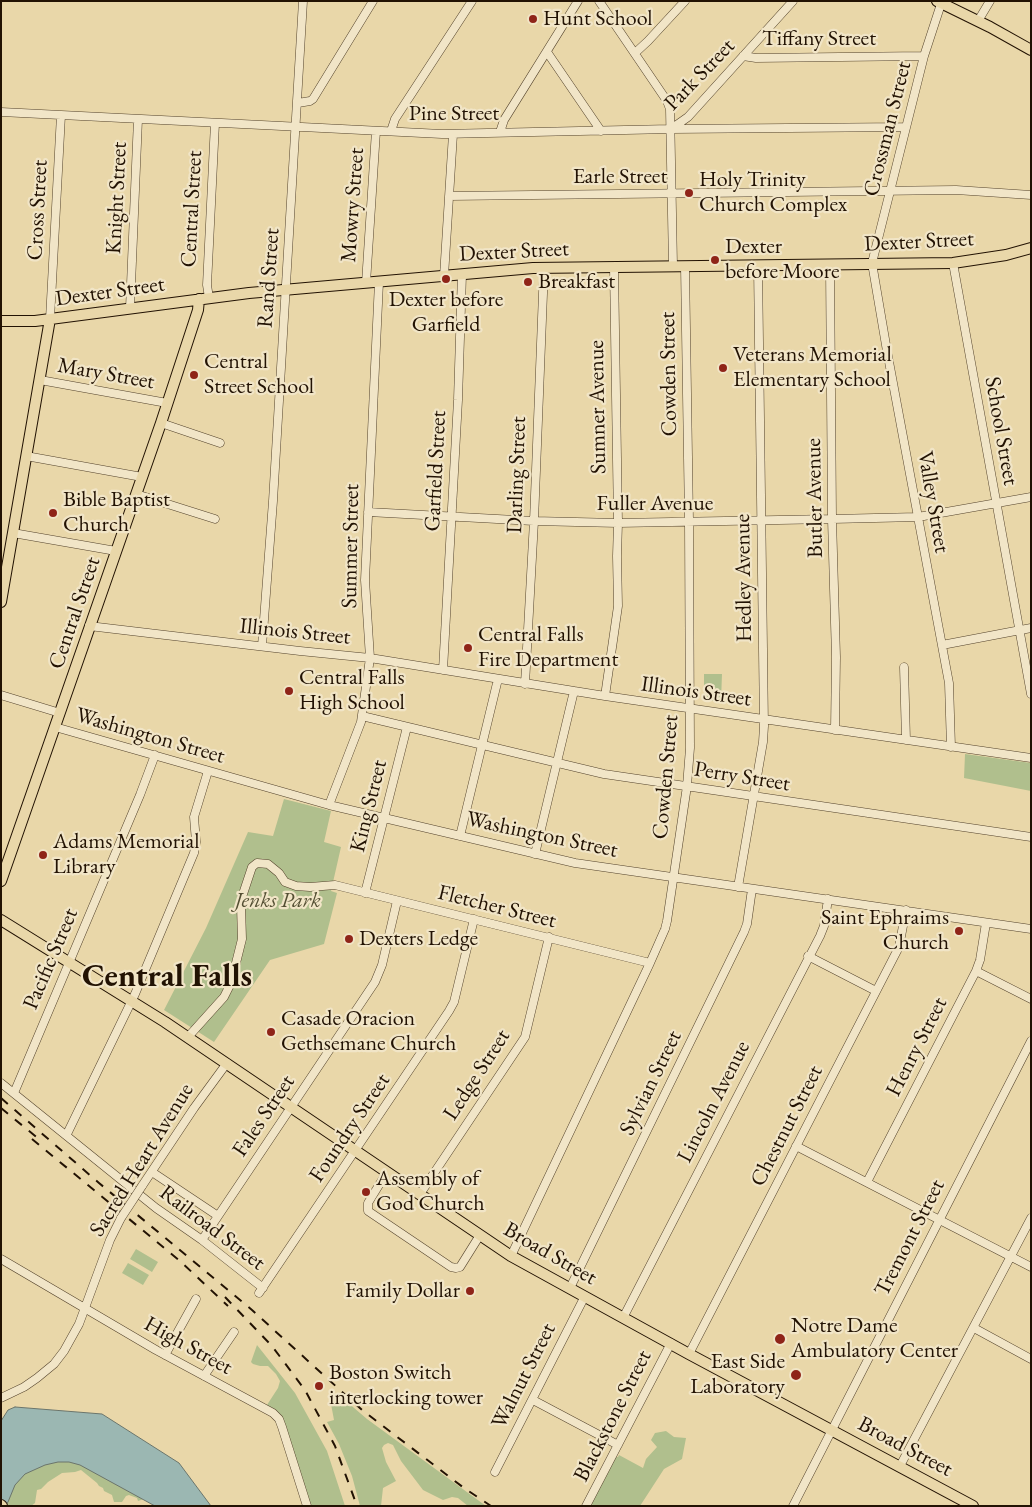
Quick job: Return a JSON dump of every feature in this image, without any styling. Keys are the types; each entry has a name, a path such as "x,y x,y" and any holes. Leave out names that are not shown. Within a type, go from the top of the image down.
{"main road":[{"path":"939,2 1031,50"},
{"name":"Dexter Street","path":"1,321 50,318 204,298 285,290 544,268 953,263 1006,254 1031,247"},
{"name":"Central Street","path":"1,881 142,477 198,310 204,298"},
{"name":"Cross Street","path":"1,602 50,318"},
{"name":"Broad Street","path":"1,920 188,1037 511,1256 973,1506"}],"street":[{"name":"Rand Street","path":"262,646 297,126 303,1"},
{"path":"298,103 313,99 373,1"},
{"path":"390,131 395,119 472,1"},
{"path":"500,132 504,120 578,1"},
{"path":"599,1 667,101 670,109 673,266"},
{"path":"634,53 648,41 685,1"},
{"name":"Park Street","path":"671,129 688,117 793,1"},
{"path":"978,21 990,1"},
{"name":"Crossman Street","path":"872,264 939,2"},
{"path":"547,52 601,131"},
{"name":"Tiffany Street","path":"743,56 756,58 924,56"},
{"name":"Pine Street","path":"1,112 453,134 671,129 906,127"},
{"name":"Cross Street","path":"50,318 61,115"},
{"name":"Knight Street","path":"130,308 138,119"},
{"name":"Central Street","path":"204,298 207,285 215,123"},
{"name":"Mowry Street","path":"366,283 376,131"},
{"path":"444,276 453,134"},
{"name":"Earle Street","path":"450,196 956,190 1031,195"},
{"name":"School Street","path":"953,263 1031,694"},
{"name":"Valley Street","path":"872,264 949,683 951,747"},
{"name":"Butler Avenue","path":"830,265 832,519 836,657 835,730"},
{"name":"Cowden Street","path":"511,1256 665,929 687,786 690,748 689,521 684,266"},
{"name":"Hedley Avenue","path":"738,887 763,742 764,720 758,266"},
{"name":"Sumner Avenue","path":"605,696 617,619 618,522 614,267"},
{"name":"Darling Street","path":"525,684 534,521 544,268"},
{"name":"Garfield Street","path":"443,670 458,400 462,274"},
{"name":"Summer Street","path":"329,805 362,716 370,658 365,580 379,282"},
{"name":"Mary Street","path":"40,380 167,403"},
{"path":"160,423 220,443"},
{"path":"26,456 142,477"},
{"path":"136,494 215,519"},
{"name":"Fuller Avenue","path":"368,512 534,521 618,522 918,517 1031,496"},
{"path":"13,533 116,551"},
{"name":"Illinois Street","path":"89,626 370,658 574,692 1031,758"},
{"path":"942,645 1031,628"},
{"path":"904,668 906,740"},
{"path":"460,836 498,679"},
{"path":"535,854 574,692"},
{"path":"1,695 60,714"},
{"name":"Perry Street","path":"362,716 604,774 1031,837"},
{"name":"King Street","path":"365,893 407,726"},
{"name":"Washington Street","path":"55,727 329,805 575,864 1031,929"},
{"name":"Pacific Street","path":"14,1093 140,796 155,755"},
{"path":"67,1134 132,1001 194,853 196,842 194,817 208,771"},
{"name":"Fletcher Street","path":"188,1037 224,997 231,983 242,940 242,897 251,870 257,862 268,864 279,873 285,882 296,886 335,886 650,963"},
{"name":"Sylvian Street","path":"570,1288 744,932 752,889"},
{"name":"Lincoln Avenue","path":"624,1318 822,931 828,899"},
{"name":"Fales Street","path":"202,1240 375,982 382,965 397,900"},
{"name":"Chestnut Street","path":"689,1354 899,946 906,910"},
{"name":"Foundry Street","path":"261,1290 452,1007 474,919"},
{"name":"Henry Street","path":"867,1182 976,971 980,960 986,923"},
{"name":"Ledge Street","path":"420,1194 525,1037 549,937"},
{"path":"808,956 876,991"},
{"path":"976,971 1031,999"},
{"name":"Tremont Street","path":"793,1506 1031,1040"},
{"name":"Sacred Heart Avenue","path":"1,1398 31,1382 54,1364 72,1338 110,1240 121,1218 194,1108 227,1063"},
{"name":"Railroad Street","path":"1,1083 67,1134 156,1208 202,1240 261,1290"},
{"path":"796,1146 1031,1267"},
{"path":"152,1172 218,1216"},
{"path":"387,1172 368,1202 368,1211 451,1267 460,1267 480,1235"},
{"path":"900,1466 1031,1218"},
{"name":"High Street","path":"1,1259 165,1355 264,1407 279,1419 307,1506"},
{"name":"Walnut Street","path":"495,1472 584,1296"},
{"path":"165,1355 196,1299"},
{"path":"974,1328 1031,1359"},
{"path":"204,1376 234,1332"},
{"name":"Blackstone Street","path":"586,1506 671,1343"},
{"path":"532,1400 618,1445"}],"green space":[{"path":"704,674 722,674 721,701 704,701"},
{"path":"965,754 1031,763 1031,791 964,778"},
{"name":"Jenks Park","path":"284,799 331,811 324,842 341,847 331,891 337,893 324,944 270,960 214,1042 164,1010 206,928 248,832 273,836"},
{"path":"136,1249 158,1262 152,1272 130,1259"},
{"path":"128,1263 149,1275 143,1285 122,1273"},
{"path":"257,1345 295,1393 327,1451 345,1506 305,1506 276,1421 265,1408 278,1388 280,1381 268,1366 260,1366 251,1362"},
{"path":"340,1396 367,1419 486,1506 468,1506 458,1498 452,1497 443,1500 423,1490 401,1461 393,1445 388,1443 382,1448 386,1462 396,1481 383,1488 381,1506 360,1506 352,1476 339,1444 327,1422 334,1420 331,1404"},
{"path":"666,1431 674,1437 686,1438 682,1459 664,1469 640,1506 594,1506 587,1501 610,1456 618,1457 619,1455 643,1468 646,1459 657,1447 651,1440 655,1433"},
{"path":"61,1451 167,1506 155,1506 152,1502 144,1499 138,1501 137,1498 129,1495 122,1502 114,1502 112,1495 104,1491 103,1488 81,1470 62,1473 48,1482 41,1489 37,1490 35,1503 31,1506 1,1506 1,1494 36,1463"}],"water":[{"path":"15,1407 102,1414 179,1463 211,1506 155,1506 80,1465 58,1462 45,1465 25,1474 15,1485 5,1506 1,1506 1,1421 8,1410"}],"railway":[{"path":"1,1098 99,1183 252,1310 362,1410 464,1488 491,1506"},
{"path":"1,1108 40,1140"},
{"path":"32,1139 180,1261 228,1306"},
{"path":"225,1297 272,1346 305,1390 335,1446 357,1506"}],"place":[{"name":"Hunt School","path":"533,19"},
{"name":"Holy Trinity Church Complex","path":"689,193"},
{"name":"Dexter before Moore","path":"715,260"},
{"name":"Dexter before Garfield","path":"446,279"},
{"name":"Breakfast","path":"528,282"},
{"name":"Veterans Memorial Elementary School","path":"723,368"},
{"name":"Central Street School","path":"194,375"},
{"name":"Bible Baptist Church","path":"53,513"},
{"name":"Central Falls Fire Department","path":"468,648"},
{"name":"Central Falls High School","path":"289,691"},
{"name":"Adams Memorial Library","path":"43,855"},
{"name":"Saint Ephraims Church","path":"959,931"},
{"name":"Dexters Ledge","path":"349,939"},
{"name":"Casade Oracion Gethsemane Church","path":"271,1032"},
{"name":"Assembly of God Church","path":"366,1192"},
{"name":"Family Dollar","path":"470,1291"},
{"name":"Notre Dame Ambulatory Center","path":"780,1339"},
{"name":"East Side Laboratory","path":"796,1375"},
{"name":"Boston Switch interlocking tower","path":"319,1386"}],"district":[{"name":"Central Falls","path":"167,977"}]}
